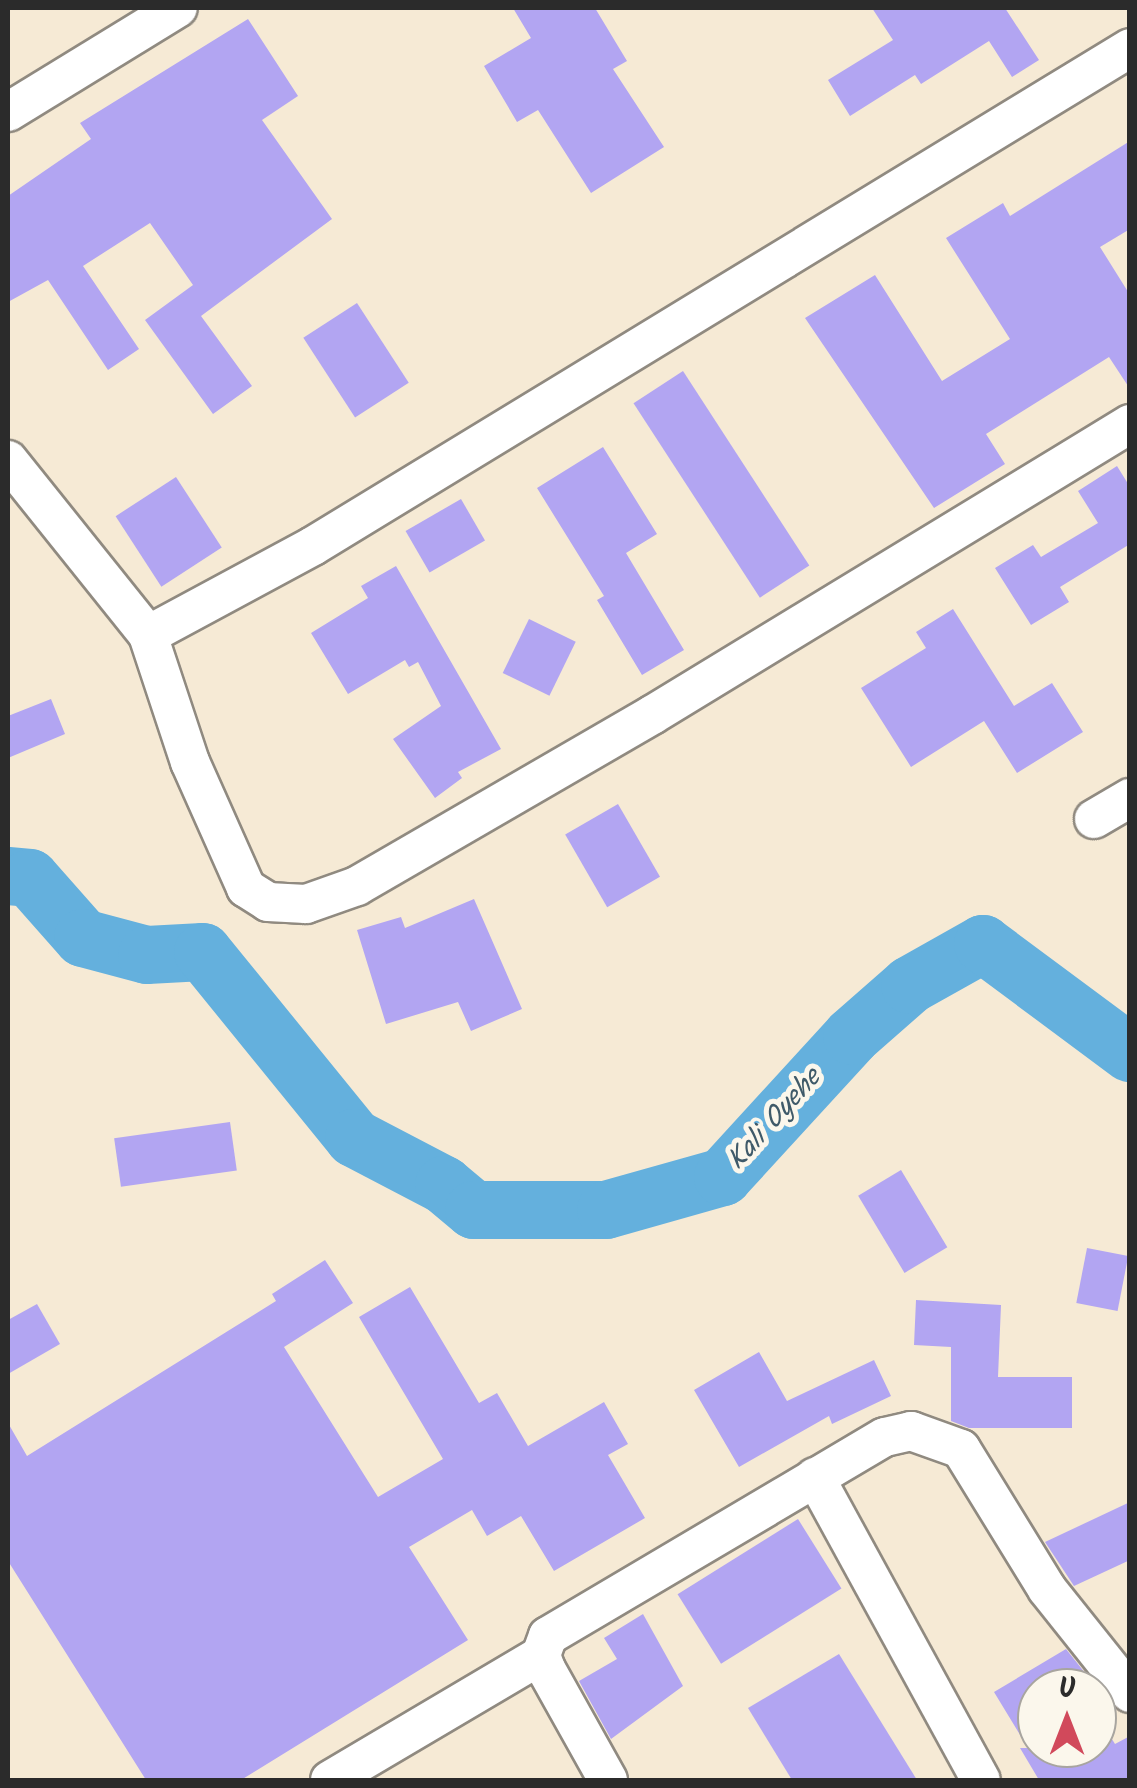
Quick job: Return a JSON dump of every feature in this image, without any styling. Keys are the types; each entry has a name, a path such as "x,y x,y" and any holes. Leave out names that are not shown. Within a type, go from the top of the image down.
{"street":[{"path":"8,112 178,8"},
{"path":"148,635 313,546 1130,48"},
{"path":"8,460 148,635 190,762 246,888 268,902 306,904 357,886 636,725 1130,424"},
{"path":"1094,820 1130,798"},
{"path":"330,1780 541,1655 559,1629 886,1437 912,1431 962,1449 1047,1589 1130,1693"},
{"path":"815,1477 982,1780"},
{"path":"541,1655 608,1780"}],"building":[{"path":"513,8 595,8 627,61 613,69 664,147 591,193 538,110 517,122 484,66 531,38"},
{"path":"872,8 1005,8 1039,60 1012,77 989,41 921,84 915,75 850,116 828,80 893,40"},
{"path":"248,19 298,96 262,120 332,219 201,316 252,386 213,414 145,320 193,285 150,223 83,266 139,349 108,370 48,280 8,302 8,196 91,139 80,123"},
{"path":"1130,141 1130,229 1100,247 1130,295 1130,389 1109,357 986,434 1005,464 934,508 805,318 875,275 942,381 1010,339 946,238 1003,203 1010,216"},
{"path":"357,303 409,383 355,418 303,338"},
{"path":"683,371 809,566 760,598 634,403"},
{"path":"603,447 657,534 626,553 684,650 642,675 597,600 604,596 537,488"},
{"path":"1117,466 1130,487 1130,544 1060,587 1069,602 1031,625 995,568 1033,545 1041,557 1098,523 1078,491"},
{"path":"176,477 222,547 161,587 116,516"},
{"path":"461,499 485,541 430,573 406,531"},
{"path":"396,566 501,749 458,772 462,778 435,798 393,739 441,706 418,662 409,667 405,660 348,694 311,633 368,598 361,586"},
{"path":"953,609 1014,706 1052,683 1083,732 1017,773 984,721 911,767 861,688 926,648 916,632"},
{"path":"529,619 576,642 549,696 503,673"},
{"path":"51,699 65,734 8,758 8,716"},
{"path":"618,804 660,877 607,907 565,834"},
{"path":"474,899 522,1009 471,1031 458,1002 386,1024 357,930 401,917 405,928"},
{"path":"230,1122 237,1171 121,1187 114,1138"},
{"path":"901,1170 947,1247 904,1273 858,1196"},
{"path":"1087,1248 1128,1256 1118,1311 1076,1303"},
{"path":"325,1260 353,1303 284,1347 378,1497 443,1459 359,1317 410,1287 479,1403 497,1393 528,1446 604,1402 628,1444 608,1455 645,1518 554,1571 521,1516 487,1536 472,1510 409,1547 468,1640 241,1780 146,1780 8,1561 8,1423 27,1456 276,1301 272,1294"},
{"path":"916,1300 1001,1305 998,1377 1072,1377 1072,1428 969,1428 951,1421 951,1347 914,1345"},
{"path":"37,1304 60,1344 8,1374 8,1320"},
{"path":"759,1352 787,1401 874,1360 891,1396 832,1424 829,1416 739,1467 694,1390"},
{"path":"1130,1502 1130,1560 1074,1586 1045,1542"},
{"path":"798,1519 841,1589 721,1664 678,1594"},
{"path":"643,1614 683,1686 611,1739 579,1681 617,1659 604,1638"},
{"path":"1066,1649 1081,1668 1034,1668"},
{"path":"839,1654 917,1780 792,1780 748,1708"},
{"path":"1017,1678 1017,1730 994,1692"},
{"path":"1130,1736 1130,1780 1039,1780 1032,1768 1117,1768 1117,1743"}],"waterway":[{"name":"Kali Oyehe","path":"8,876 30,878 83,938 147,955 203,952 354,1138 444,1185 474,1210 606,1210 723,1177 852,1036 910,985 983,944 1130,1053"}]}
